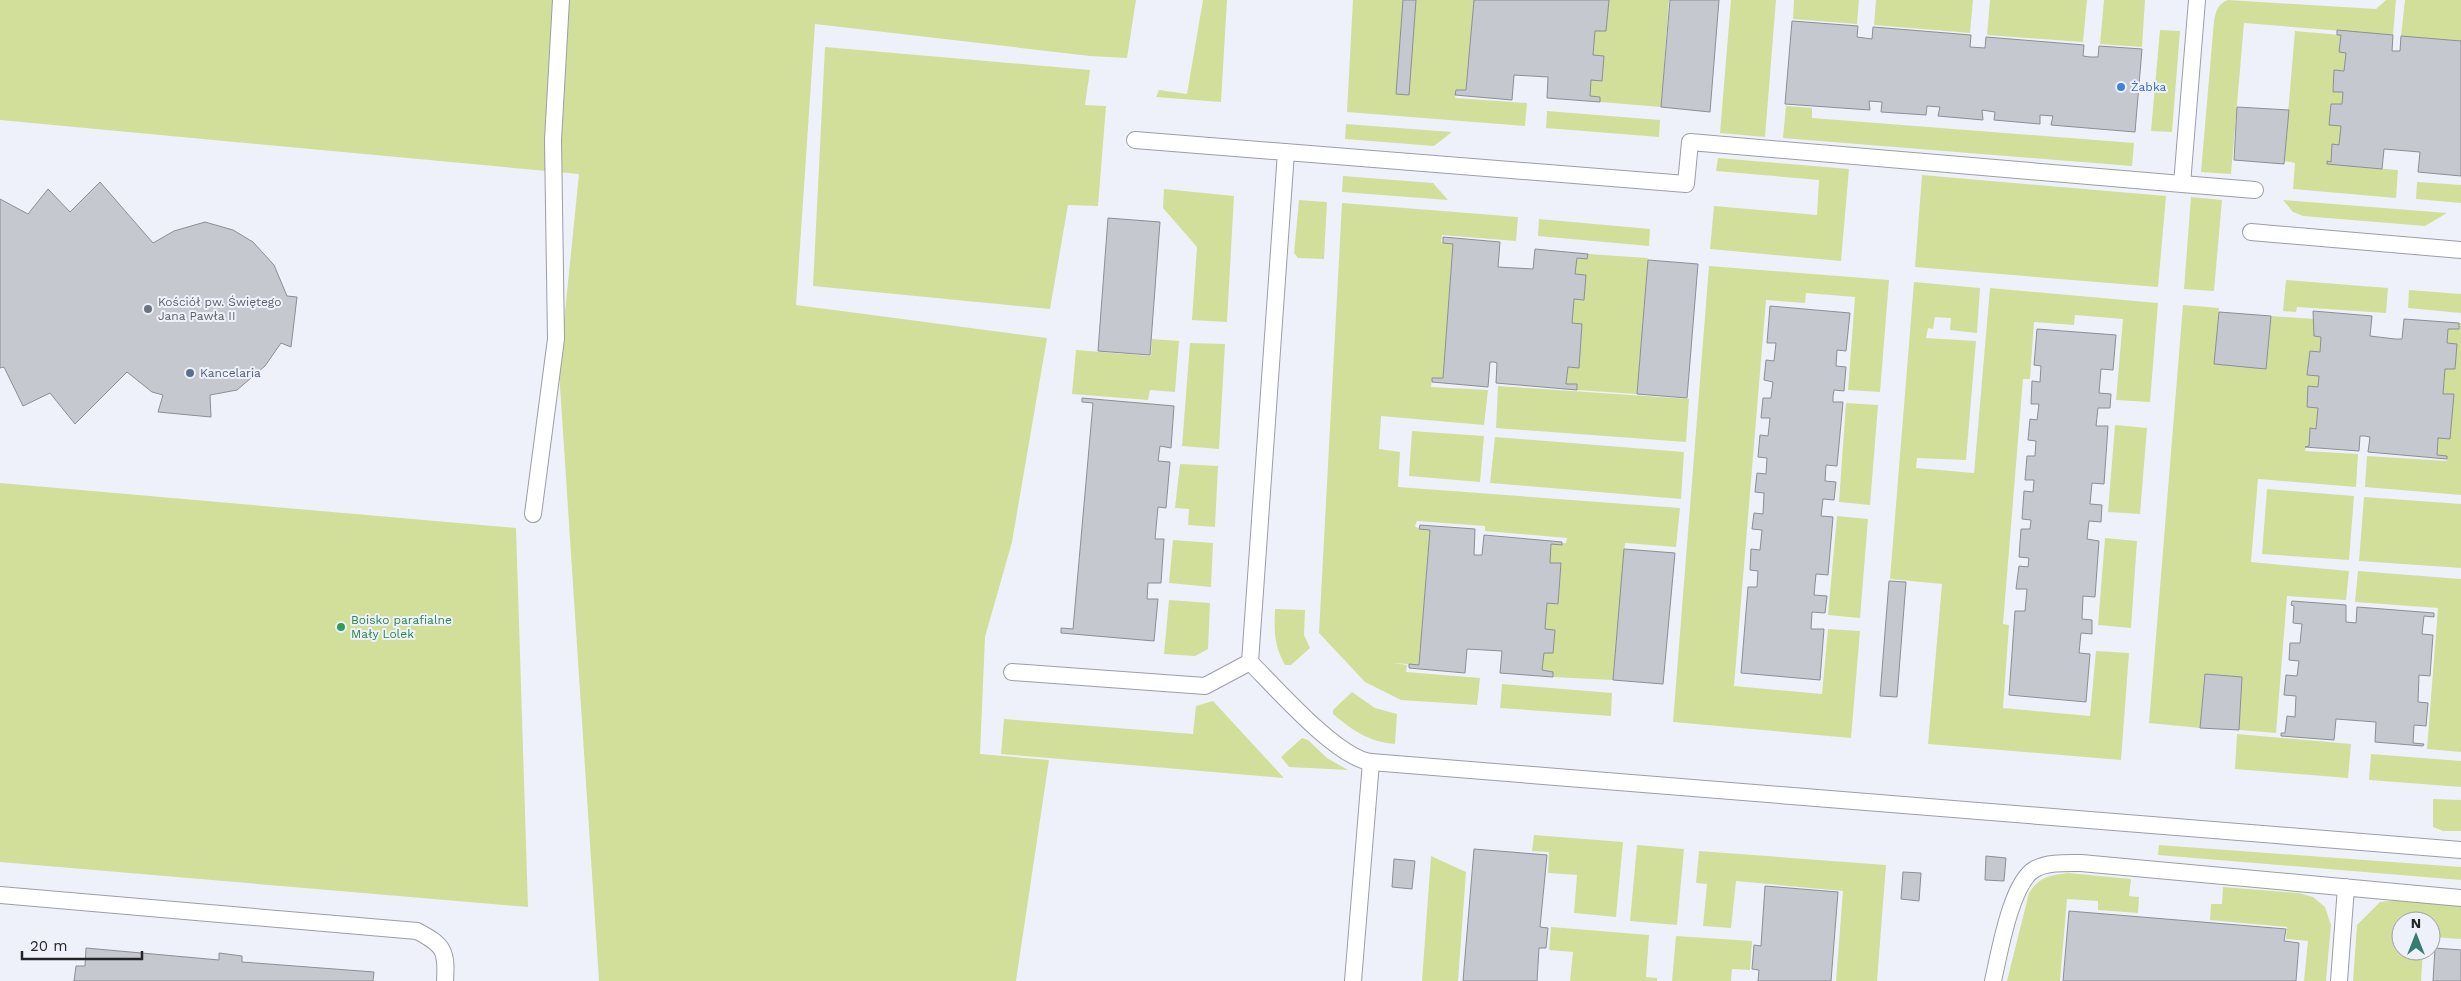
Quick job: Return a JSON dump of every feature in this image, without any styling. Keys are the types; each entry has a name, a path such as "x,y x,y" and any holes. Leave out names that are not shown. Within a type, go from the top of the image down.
{"lane":[{"path":"533,514 556,339 553,140 561,0"},
{"path":"2182,184 2197,0"},
{"path":"1135,140 1686,184 1690,142 2254,190"},
{"path":"1286,152 1250,662 1328,738 1350,755 1371,762 2461,850"},
{"path":"2251,232 2461,250"},
{"path":"1012,672 1205,686 1250,662"},
{"path":"1353,981 1371,762"},
{"path":"1993,981 2013,902 2021,885 2034,869 2057,863 2081,863 2461,898"},
{"path":"2339,981 2346,887"},
{"path":"0,902 0,895 417,932 436,941 446,960 445,981"}],"green space":[{"path":"0,0 1136,0 1127,58 1090,56 815,24 796,305 1047,338 1012,542 985,637 980,754 1049,760 1016,981 599,981 559,371 579,174 0,120"},
{"path":"1203,0 1227,0 1221,102 1156,97 1159,90 1187,94"},
{"path":"1353,0 1474,0 1466,90 1456,90 1455,98 1527,103 1525,126 1347,112"},
{"path":"1609,0 1669,0 1661,107 1600,102 1600,97 1590,96 1591,80 1602,80 1604,56 1593,55 1595,31 1606,31"},
{"path":"1731,0 1776,0 1765,137 1720,133"},
{"path":"1794,0 1859,0 1857,24 1793,19"},
{"path":"1876,0 1973,0 1970,33 1874,25"},
{"path":"1990,0 2087,0 2083,42 1987,35"},
{"path":"2104,0 2145,0 2142,47 2100,44"},
{"path":"2228,0 2376,9 2386,0 2396,0 2393,35 2244,23 2231,174 2201,172 2214,21 2218,8"},
{"path":"2405,0 2461,0 2461,41 2401,36"},
{"path":"2160,30 2180,31 2172,132 2151,131"},
{"path":"2295,31 2341,35 2339,52 2346,53 2344,71 2334,70 2333,91 2343,92 2342,104 2331,104 2329,125 2341,126 2339,145 2332,145 2331,162 2327,161 2327,164 2398,170 2396,198 2293,189 2295,163 2284,161"},
{"path":"825,47 1090,70 1085,105 1106,106 1098,206 1068,205 1050,309 813,286"},
{"path":"1786,106 1812,108 1812,118 2134,143 2132,166 1783,138"},
{"path":"1547,111 1660,120 1659,137 1546,128"},
{"path":"1346,124 1452,132 1434,146 1345,139"},
{"path":"1718,158 1849,169 1841,261 1710,249 1714,206 1817,215 1819,180 1716,171"},
{"path":"1922,175 2166,196 2158,287 1915,267"},
{"path":"1343,176 1433,183 1448,200 1342,192"},
{"path":"2417,182 2461,185 2461,203 2416,199"},
{"path":"1164,189 1234,196 1227,322 1192,320 1197,247 1163,208"},
{"path":"2191,197 2222,200 2214,291 2184,289"},
{"path":"1299,200 1327,202 1324,259 1298,258 1294,253"},
{"path":"2283,200 2447,213 2425,226 2303,216 2293,212"},
{"path":"1342,203 1518,217 1516,241 1442,235 1441,242 1453,244 1443,378 1432,378 1431,387 1488,390 1484,425 1381,416 1379,449 1400,452 1398,487 1680,508 1676,547 1625,543 1613,680 1553,677 1553,672 1542,670 1544,653 1553,653 1555,630 1545,629 1547,603 1558,604 1561,564 1550,563 1551,544 1566,543 1567,538 1485,531 1485,526 1417,521 1415,526 1419,529 1430,530 1419,665 1393,663 1407,665 1406,672 1480,678 1477,705 1401,700 1365,682 1319,633"},
{"path":"1539,219 1650,229 1649,246 1538,236"},
{"path":"1588,254 1648,258 1637,394 1577,390 1577,384 1566,384 1568,367 1579,368 1582,324 1572,323 1574,299 1584,300 1586,275 1575,274 1577,258 1587,259"},
{"path":"1709,266 1889,280 1880,392 1848,390 1855,297 1806,293 1805,303 1766,300 1734,686 1822,694 1828,629 1860,631 1851,738 1673,722"},
{"path":"2286,280 2388,288 2386,313 2297,307 2296,312 2283,311"},
{"path":"1914,282 1980,288 1977,333 1950,330 1951,318 1935,317 1933,329 1928,328 1926,338 1976,341 1966,460 1917,458 1916,468 1974,473 1990,288 2158,303 2150,402 2116,400 2123,319 2075,315 2074,325 2034,322 2030,379 2023,379 2003,624 2009,625 2003,708 2090,716 2096,651 2129,653 2121,760 1928,744 1942,584 1890,579"},
{"path":"2409,290 2461,294 2461,313 2408,308"},
{"path":"2183,305 2219,308 2215,364 2266,369 2271,316 2315,319 2314,336 2321,337 2320,352 2310,351 2307,375 2319,376 2318,387 2308,386 2307,407 2318,408 2316,429 2310,429 2309,446 2306,446 2305,451 2358,454 2356,487 2258,479 2251,562 2349,571 2346,600 2287,596 2276,733 2239,730 2242,677 2205,674 2200,728 2149,723"},
{"path":"2459,323 2461,323 2461,495 2365,487 2367,456 2447,461 2447,456 2437,455 2438,438 2450,439 2453,395 2443,394 2445,369 2455,369 2457,344 2447,343 2448,329 2458,329"},
{"path":"1152,339 1179,341 1175,392 1150,390 1148,400 1072,394 1076,350 1151,356"},
{"path":"1190,343 1225,344 1219,449 1182,446"},
{"path":"1498,386 1689,399 1686,442 1496,428"},
{"path":"1846,403 1878,405 1870,505 1839,502"},
{"path":"2115,425 2147,428 2140,514 2108,512"},
{"path":"1412,431 1484,436 1480,482 1409,476"},
{"path":"1495,437 1684,452 1681,499 1490,483"},
{"path":"1180,464 1218,466 1215,527 1188,525 1189,509 1175,508"},
{"path":"0,483 516,528 528,907 0,862"},
{"path":"2267,489 2354,496 2349,560 2262,554"},
{"path":"2364,497 2461,504 2461,568 2359,561"},
{"path":"1837,516 1868,519 1860,618 1828,615"},
{"path":"2105,538 2137,541 2131,628 2098,625"},
{"path":"1173,540 1213,543 1211,587 1169,583"},
{"path":"2358,571 2461,579 2461,752 2427,749 2438,608 2355,602"},
{"path":"1169,600 1210,603 1208,649 1195,656 1164,654"},
{"path":"1275,609 1305,610 1304,635 1310,648 1291,665 1285,665 1277,645"},
{"path":"1502,684 1612,693 1611,716 1500,708"},
{"path":"1352,692 1375,708 1397,714 1395,744 1369,738 1333,714 1333,710"},
{"path":"1213,701 1284,778 1001,754 1004,719 1193,734 1196,706"},
{"path":"2237,734 2351,744 2348,778 2235,769"},
{"path":"1302,738 1308,740 1327,758 1348,770 1289,767 1281,757"},
{"path":"2371,754 2461,761 2461,787 2369,780"},
{"path":"2433,799 2461,800 2461,831 2443,831 2433,827"},
{"path":"1534,835 1623,842 1616,917 1574,913 1577,875 1548,873 1549,852 1532,851"},
{"path":"1637,845 1684,849 1677,925 1630,921"},
{"path":"2159,845 2461,867 2461,880 2158,855"},
{"path":"1699,851 1886,865 1877,981 1836,981 1843,891 1736,881 1731,928 1703,926 1707,884 1696,883"},
{"path":"1431,856 1466,872 1458,981 1422,981"},
{"path":"2068,873 2131,879 2129,896 2139,897 2138,913 2098,910 2098,901 2067,899 2060,981 2007,981 2029,893 2041,880"},
{"path":"2223,887 2299,893 2313,897 2325,907 2331,925 2326,981 2304,981 2308,941 2286,939 2287,927 2210,920 2211,904 2222,904"},
{"path":"2395,900 2461,905 2461,939 2441,938 2441,911 2391,911 2391,961 2422,961 2421,981 2353,981 2357,925 2380,902"},
{"path":"1551,927 1649,935 1646,977 1657,978 1657,981 1570,981 1573,952 1549,950"},
{"path":"1676,936 1752,941 1750,970 1732,969 1731,981 1672,981"}],"building":[{"path":"1403,0 1416,0 1409,95 1396,94"},
{"path":"1474,0 1609,0 1606,31 1595,31 1593,55 1604,56 1602,81 1591,80 1590,96 1600,97 1600,102 1547,98 1548,77 1514,75 1512,100 1455,95 1456,90 1466,90"},
{"path":"1670,0 1719,0 1710,112 1661,107"},
{"path":"1792,21 1858,26 1857,37 1872,39 1873,27 1971,35 1970,47 1985,48 1986,37 2084,45 2083,56 2090,57 2098,57 2099,46 2142,49 2135,132 2051,125 2053,116 2040,115 2040,124 1994,120 1995,112 1982,110 1983,120 1938,116 1940,107 1927,106 1926,115 1881,112 1882,102 1869,101 1870,110 1785,104"},
{"path":"2337,30 2393,35 2392,51 2400,51 2401,36 2461,41 2461,176 2418,172 2420,152 2384,149 2382,169 2327,164 2327,161 2331,162 2332,144 2339,145 2341,126 2329,125 2331,104 2342,104 2343,92 2333,92 2334,70 2344,71 2346,53 2339,52 2341,35 2337,35"},
{"path":"2237,107 2289,110 2284,164 2234,160"},
{"name":"Kościół pw. Świętego Jana Pawła II","path":"100,182 153,243 174,231 205,222 233,230 253,242 274,265 287,296 297,297 291,347 281,343 265,366 237,390 210,395 211,417 158,412 163,395 152,392 127,372 75,424 50,393 23,406 4,367 0,368 0,199 28,214 48,189 70,212"},
{"path":"1108,218 1160,222 1150,355 1098,351"},
{"path":"1443,237 1500,242 1498,267 1533,269 1535,249 1588,254 1587,259 1577,258 1575,274 1586,275 1584,300 1574,299 1572,323 1582,324 1579,368 1568,367 1566,384 1577,384 1577,390 1496,383 1497,363 1494,362 1490,362 1488,387 1432,382 1432,378 1443,378 1453,244 1443,243"},
{"path":"1648,260 1698,264 1687,398 1637,394"},
{"path":"1770,306 1850,313 1846,351 1837,350 1836,366 1846,367 1844,391 1834,390 1833,396 1833,402 1843,402 1837,466 1826,465 1825,481 1836,482 1834,500 1823,499 1821,516 1833,517 1828,575 1816,574 1814,595 1827,596 1825,613 1812,612 1811,629 1824,629 1820,680 1741,673 1748,587 1757,587 1758,571 1750,570 1751,549 1760,550 1762,530 1752,529 1754,513 1763,514 1764,493 1755,492 1757,473 1766,474 1767,458 1758,457 1760,435 1768,436 1770,418 1761,418 1763,398 1771,398 1773,382 1764,380 1766,360 1774,361 1776,343 1767,343"},
{"path":"2313,311 2372,316 2370,336 2395,339 2402,339 2404,319 2459,323 2459,329 2448,329 2447,343 2457,344 2455,369 2445,369 2443,394 2454,394 2450,439 2438,438 2437,455 2447,456 2447,459 2368,452 2370,437 2365,436 2360,436 2359,451 2305,447 2309,446 2310,428 2316,429 2318,408 2307,407 2308,386 2318,387 2319,376 2307,375 2310,351 2320,352 2321,337 2314,336"},
{"path":"2219,312 2271,316 2266,369 2214,364"},
{"path":"2037,329 2116,335 2113,370 2101,369 2099,393 2111,394 2110,408 2098,408 2096,426 2108,426 2104,484 2092,483 2090,504 2102,505 2101,522 2089,521 2087,539 2099,541 2095,597 2083,596 2082,619 2092,620 2092,634 2081,633 2079,653 2090,654 2086,702 2009,695 2015,611 2025,611 2027,589 2016,589 2019,566 2028,567 2029,558 2019,557 2021,529 2030,529 2031,520 2022,519 2024,491 2033,492 2034,480 2025,480 2027,456 2035,456 2036,441 2028,440 2030,419 2037,420 2039,404 2031,404 2032,381 2040,382 2041,366 2034,365"},
{"path":"1082,398 1174,406 1171,448 1160,446 1158,461 1170,462 1166,508 1158,507 1155,539 1164,539 1161,583 1148,583 1147,599 1158,599 1154,641 1061,633 1061,628 1073,629 1093,403 1082,402"},
{"path":"1420,525 1475,529 1474,555 1482,555 1484,535 1562,542 1562,545 1551,544 1550,563 1561,563 1558,604 1547,603 1545,629 1555,630 1553,653 1544,653 1542,670 1553,672 1553,677 1500,673 1502,651 1467,649 1465,673 1409,668 1409,664 1419,665 1430,530 1419,529"},
{"path":"1624,549 1675,553 1663,684 1613,680"},
{"path":"1889,581 1906,582 1897,697 1880,696"},
{"path":"2292,601 2346,605 2346,622 2356,623 2357,607 2434,613 2434,617 2424,616 2422,634 2433,635 2430,676 2419,675 2418,702 2428,703 2426,726 2414,725 2413,743 2424,744 2423,746 2375,742 2376,722 2336,719 2334,740 2281,736 2281,733 2285,733 2287,716 2295,717 2296,696 2284,695 2286,675 2297,676 2299,661 2289,660 2290,643 2300,643 2302,624 2293,623 2294,606 2291,605"},
{"path":"2205,674 2242,677 2239,730 2200,728"},
{"path":"1474,849 1547,855 1540,927 1548,928 1546,948 1539,948 1537,981 1463,981"},
{"path":"1986,856 2006,858 2004,881 1985,880"},
{"path":"1394,859 1415,861 1412,889 1392,887"},
{"path":"1903,872 1921,873 1919,901 1901,899"},
{"path":"1765,886 1838,892 1831,981 1758,981 1759,970 1752,969 1754,945 1761,946"},
{"path":"2069,911 2286,929 2284,941 2299,943 2296,981 2063,981"},
{"path":"86,948 219,960 219,953 242,956 242,962 374,972 373,981 74,981 76,966 85,966"},
{"path":"2441,948 2461,950 2461,981 2433,981 2434,961 2441,961"}],"place":[{"name":"Żabka","path":"2121,87"},
{"name":"Kościół pw. Świętego Jana Pawła II","path":"148,309"},
{"name":"Kancelaria","path":"190,373"},
{"name":"Boisko parafialne Mały Lolek","path":"341,627"}]}
